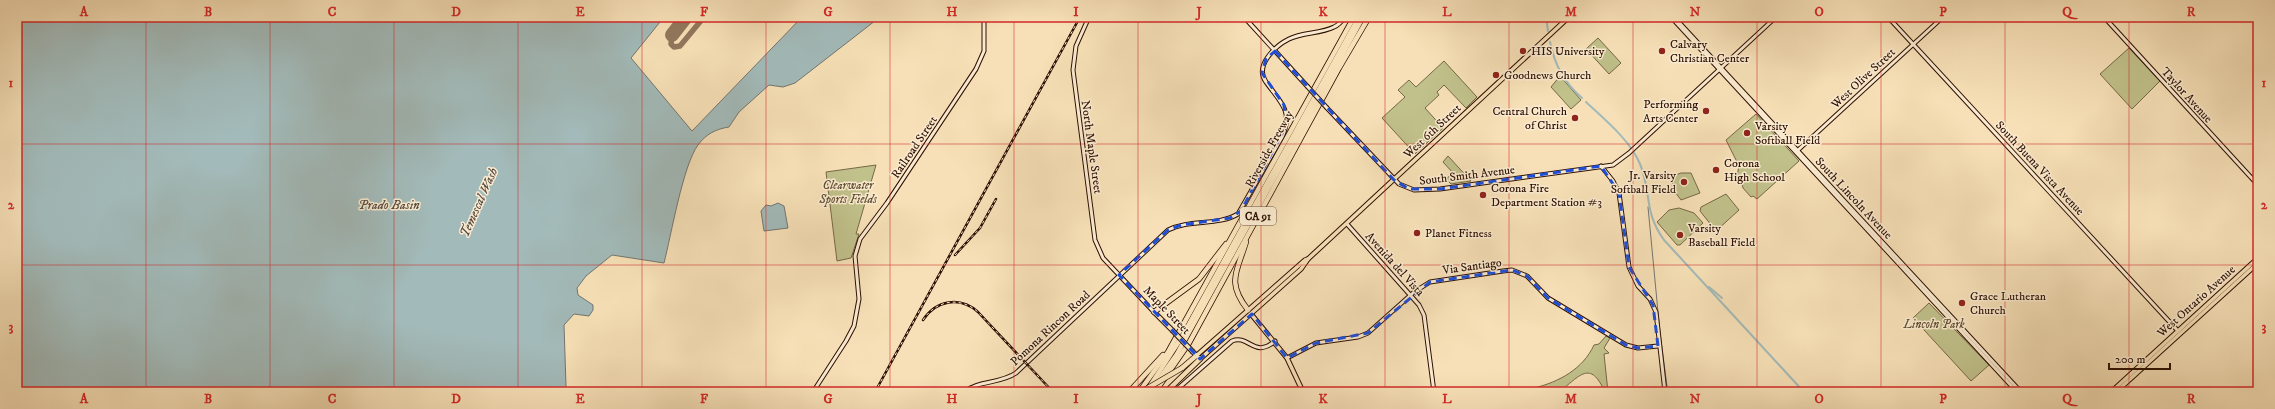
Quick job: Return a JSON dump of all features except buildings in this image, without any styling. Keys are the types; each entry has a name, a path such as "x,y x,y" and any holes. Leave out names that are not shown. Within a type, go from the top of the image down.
{"highway":[{"name":"Riverside Freeway","path":"1140,392 1168,352 1354,17"},
{"path":"1145,392 1158,376 1183,335 1359,17"},
{"path":"1150,392 1176,354 1363,17"},
{"name":"Riverside Freeway","path":"1155,392 1184,350 1339,68 1369,17"},
{"path":"1248,310 1237,295 1234,280 1249,233"},
{"path":"1154,312 1199,279 1231,238"},
{"path":"1129,392 1168,352"},
{"path":"1140,392 1182,368 1197,356"},
{"path":"1166,392 1197,356"}],"main road":[{"name":"Railroad Street","path":"813,392 846,342 854,326 859,299 855,256 860,239 887,203 976,69 984,51 984,17"},
{"name":"North Maple Street","path":"1090,17 1076,46 1073,61 1073,80 1096,240 1103,258 1119,275"},
{"name":"South Smith Avenue","path":"1244,17 1394,180 1410,189 1421,191 1617,163 1776,17"},
{"path":"1275,51 1289,39 1333,28 1345,17"},
{"name":"West 6th Street","path":"1197,356 1252,314 1569,17"},
{"name":"South Lincoln Avenue","path":"1673,17 2017,392"},
{"name":"South Buena Vista Avenue","path":"1888,17 2178,331"},
{"name":"West Olive Street","path":"1796,152 1942,17"},
{"name":"Taylor Avenue","path":"2104,17 2258,184"},
{"name":"Pomona Rincon Road","path":"964,392 976,385 1002,380 1016,373 1119,275 1171,228 1181,225 1230,218 1241,210 1282,137 1286,126 1284,105 1266,82 1262,73 1266,59 1275,51"},
{"name":"South Lincoln Avenue","path":"1796,152 2021,392"},
{"path":"1601,166 1613,181 1619,193 1629,267 1635,281 1653,305 1665,392"},
{"name":"Avenida del Vista","path":"1347,224 1419,304 1424,316 1434,392"},
{"name":"West Ontario Avenue","path":"2111,392 2258,258"},
{"name":"West 6th Street","path":"1197,356 1305,260 1308,260"},
{"name":"West Ontario Avenue","path":"2116,392 2258,263"},
{"name":"Via Santiago","path":"1287,358 1316,343 1365,334 1379,325 1426,283 1434,280 1512,270 1527,276 1548,298 1626,345 1638,348 1658,346"},
{"name":"Maple Street","path":"1119,275 1197,356"},
{"path":"1248,310 1275,341 1287,358 1303,392"},
{"path":"1174,392 1232,341 1238,339 1259,348 1268,346 1275,341"},
{"path":"1673,392 1688,392"}],"highlighted area":[{"path":"1275,51 1394,180 1409,189 1440,189 1601,166 1619,193 1629,267 1653,305 1658,346 1638,348 1626,345 1548,298 1527,276 1512,270 1430,282 1368,333 1316,343 1287,358 1252,314 1200,359 1119,275 1168,230 1181,225 1230,218 1241,211 1286,126 1284,105 1262,73 1266,59"}],"green space":[{"path":"1598,38 1621,63 1609,74 1586,49"},
{"path":"2129,48 2160,81 2132,109 2100,74"},
{"path":"1444,61 1477,97 1466,108 1444,85 1437,92 1439,95 1425,108 1443,128 1415,154 1382,118 1405,97 1398,90 1409,80 1416,87"},
{"path":"1560,76 1581,100 1571,109 1551,87"},
{"path":"1756,114 1799,161 1757,199 1753,196 1751,197 1743,188 1740,177 1737,176 1739,166 1726,140"},
{"path":"1448,156 1471,181 1451,184 1446,179 1453,173 1443,162"},
{"name":"Clearwater Sports Fields","path":"876,165 856,234 859,234 851,258 837,261 826,172"},
{"name":"Jr. Varsity Softball Field","path":"1681,173 1691,173 1700,193 1681,200 1672,188 1673,176"},
{"path":"1726,194 1739,210 1716,231 1700,211 1701,207"},
{"name":"Varsity Baseball Field","path":"1679,208 1694,213 1703,223 1680,245 1677,245 1657,222 1669,210"},
{"name":"Lincoln Park","path":"1929,303 1989,365 1971,381 1913,318"},
{"path":"1606,336 1610,338 1604,348 1609,353 1604,354 1608,392 1605,392 1600,382 1589,373 1579,376 1559,392 1534,392 1534,388 1561,378 1577,368 1584,361 1594,345 1599,344"}],"water":[{"name":"Prado Basin","path":"17,17 664,17 631,58 692,131 802,17 880,17 795,83 783,87 769,85 739,112 729,127 712,133 701,141 687,168 682,184 664,263 612,255 586,276 577,288 578,295 593,305 593,310 589,316 574,314 564,325 566,386 563,392 17,392"},
{"path":"778,203 784,206 788,228 764,231 761,211 766,205 771,206"}],"waterway":[{"path":"1546,17 1548,31"},
{"path":"1550,42 1561,73 1570,86 1582,98"},
{"path":"1586,102 1624,139 1636,155 1644,174 1650,211 1657,230 1664,240 1804,392"},
{"path":"1648,207 1660,333 1667,386"},
{"path":"1709,287 1722,298"}],"taxiway":[{"path":"672,35 671,44 674,47 680,46 704,17"}],"runway":[{"path":"672,35 686,17"}],"railway":[{"path":"875,392 1080,17"},
{"path":"955,255 980,228 996,199"},
{"path":"923,320 928,313 941,304 956,302 971,307 978,312 1053,392"}],"place":[{"name":"HIS University","path":"1523,51"},
{"name":"Calvary Christian Center","path":"1662,51"},
{"name":"Goodnews Church","path":"1496,75"},
{"name":"Performing Arts Center","path":"1706,111"},
{"name":"Central Church of Christ","path":"1575,118"},
{"name":"Varsity Softball Field","path":"1747,133"},
{"name":"Corona High School","path":"1716,170"},
{"name":"Jr. Varsity Softball Field","path":"1684,182"},
{"name":"Corona Fire Department Station #3","path":"1483,195"},
{"name":"Planet Fitness","path":"1417,233"},
{"name":"Varsity Baseball Field","path":"1680,235"},
{"name":"Grace Lutheran Church","path":"1962,303"}],"water label":[{"name":"Temescal Wash","path":"478,202"}]}
